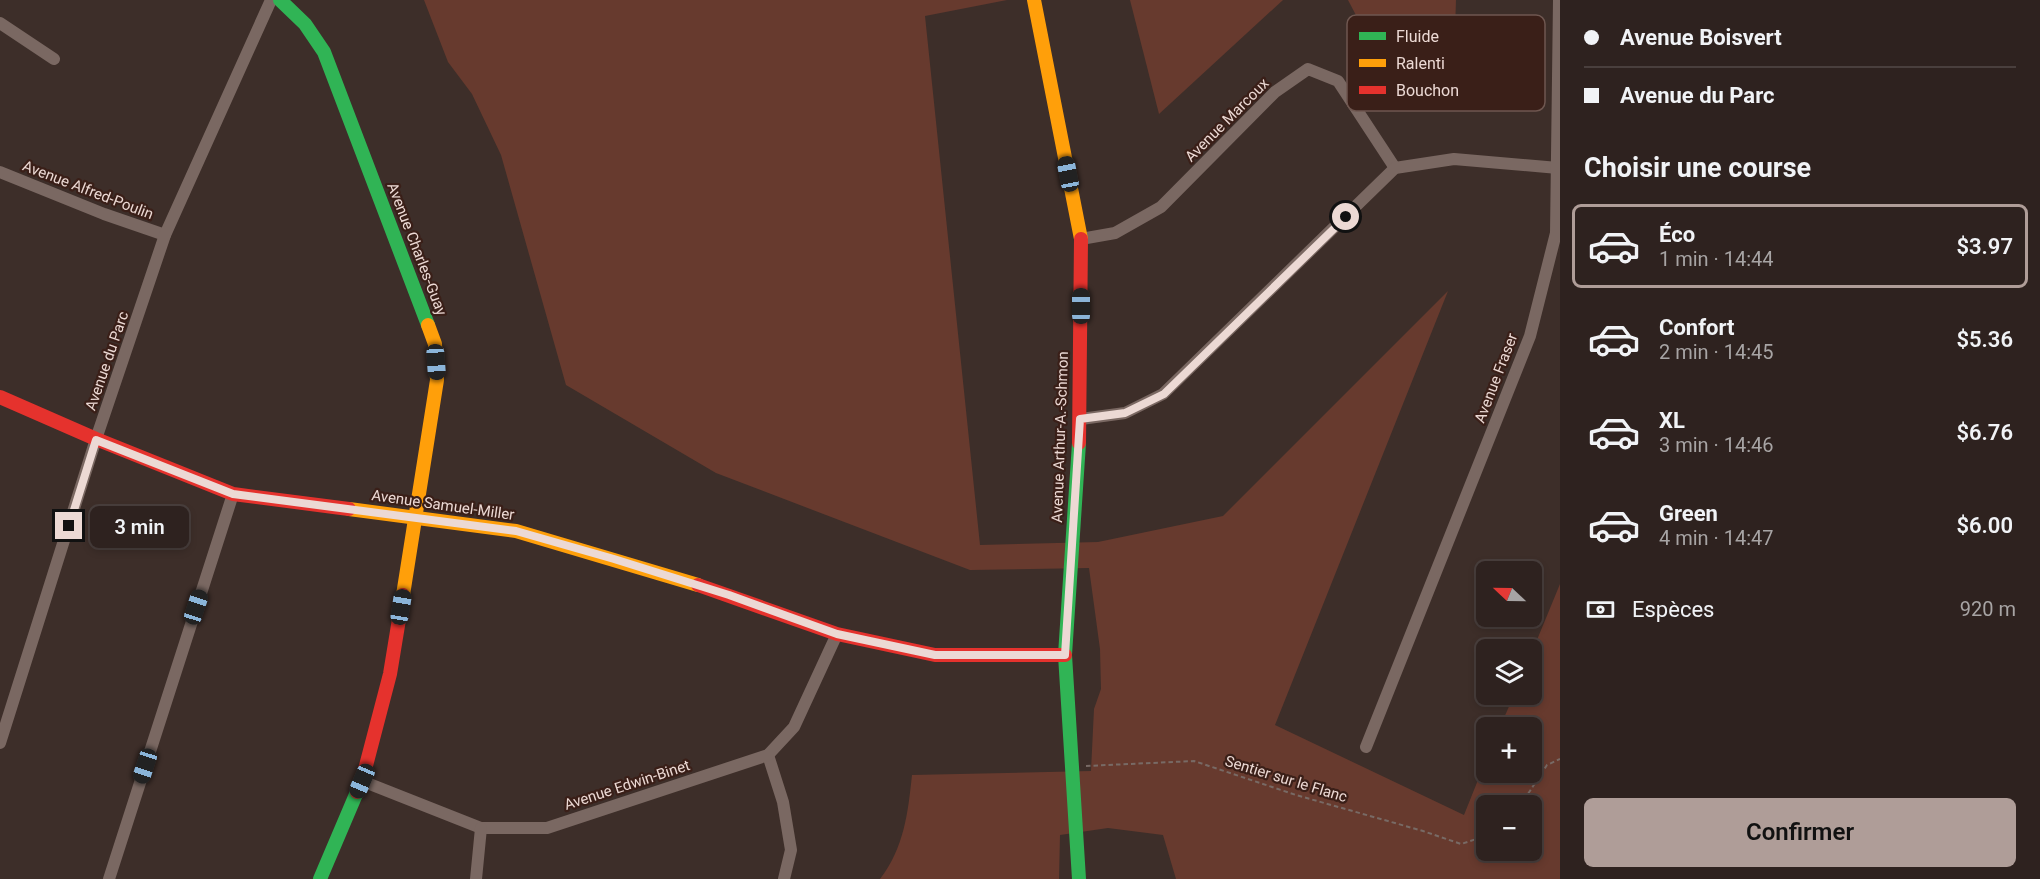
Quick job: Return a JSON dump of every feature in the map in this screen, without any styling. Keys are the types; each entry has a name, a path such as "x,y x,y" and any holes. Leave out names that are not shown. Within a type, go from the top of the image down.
{"street":[{"name":"Avenue du Parc","path":"0,743 96,440 165,235 272,0"},
{"name":"Avenue Charles-Guay","path":"280,0 305,24 324,52 435,344 437,380 390,674 362,781 320,879"},
{"name":"Avenue Arthur-A.-Schmon","path":"1034,0 1081,239 1080,419 1065,655 1079,879"},
{"name":"Avenue Fraser","path":"1366,747 1530,336 1556,233 1559,0"},
{"path":"0,23 54,59"},
{"name":"Avenue Marcoux","path":"1081,239 1114,233 1161,207 1275,92 1308,69 1338,81 1347,95"},
{"name":"Avenue Marcoux","path":"1358,111 1395,168"},
{"path":"1080,419 1125,413 1164,394 1395,168 1454,159 1558,168"},
{"name":"Avenue Alfred-Poulin","path":"0,172 104,214 165,235"},
{"name":"Avenue Samuel-Miller","path":"0,397 96,440 233,494 416,517 527,534 729,595 837,634 935,655 1065,655"},
{"path":"109,879 233,494"},
{"name":"Avenue Edwin-Binet","path":"362,781 481,828 547,828 768,755 794,727 837,634"},
{"path":"768,755 783,802 791,850 784,879"},
{"path":"476,879 481,828"}],"path":[{"path":"1527,795 1547,765 1560,759"},
{"name":"Sentier sur le Flanc","path":"1073,766 1194,761 1296,795 1461,844 1476,839"}],"shaded area":[{"path":"424,0 1007,0 925,16 980,545 1098,542 1223,516 1448,291 1275,725 1464,815 1477,783 1542,783 1542,717 1504,717 1510,705 1542,705 1542,639 1537,639 1560,584 1560,879 1176,879 1163,835 1108,828 1060,835 1059,879 880,879 900,842 912,775 1091,771 1094,709 1101,689 1100,649 1089,568 970,570 716,473 566,385 501,155 472,94 448,62"},
{"path":"1130,0 1283,0 1159,114"},
{"path":"1348,0 1456,0 1456,15 1356,15"}],"traffic: fast":[{"path":"280,0 305,24 324,52 428,325"},
{"path":"1079,443 1065,655 1079,879"},
{"path":"320,879 357,792"}],"traffic: slow":[{"path":"1034,0 1081,239"},
{"path":"403,595 437,380 435,344 428,325"},
{"path":"349,509 516,531 698,585"}],"traffic: jam":[{"path":"1079,443 1081,239"},
{"path":"0,397 96,439 233,494 349,509"},
{"path":"698,585 837,634 935,655 1065,655"},
{"path":"357,792 362,781 390,674 403,595"}],"route":[{"path":"69,526 96,440 233,494 516,531 729,595 837,634 935,655 1065,655 1080,419 1125,413 1164,394 1346,217"}]}
